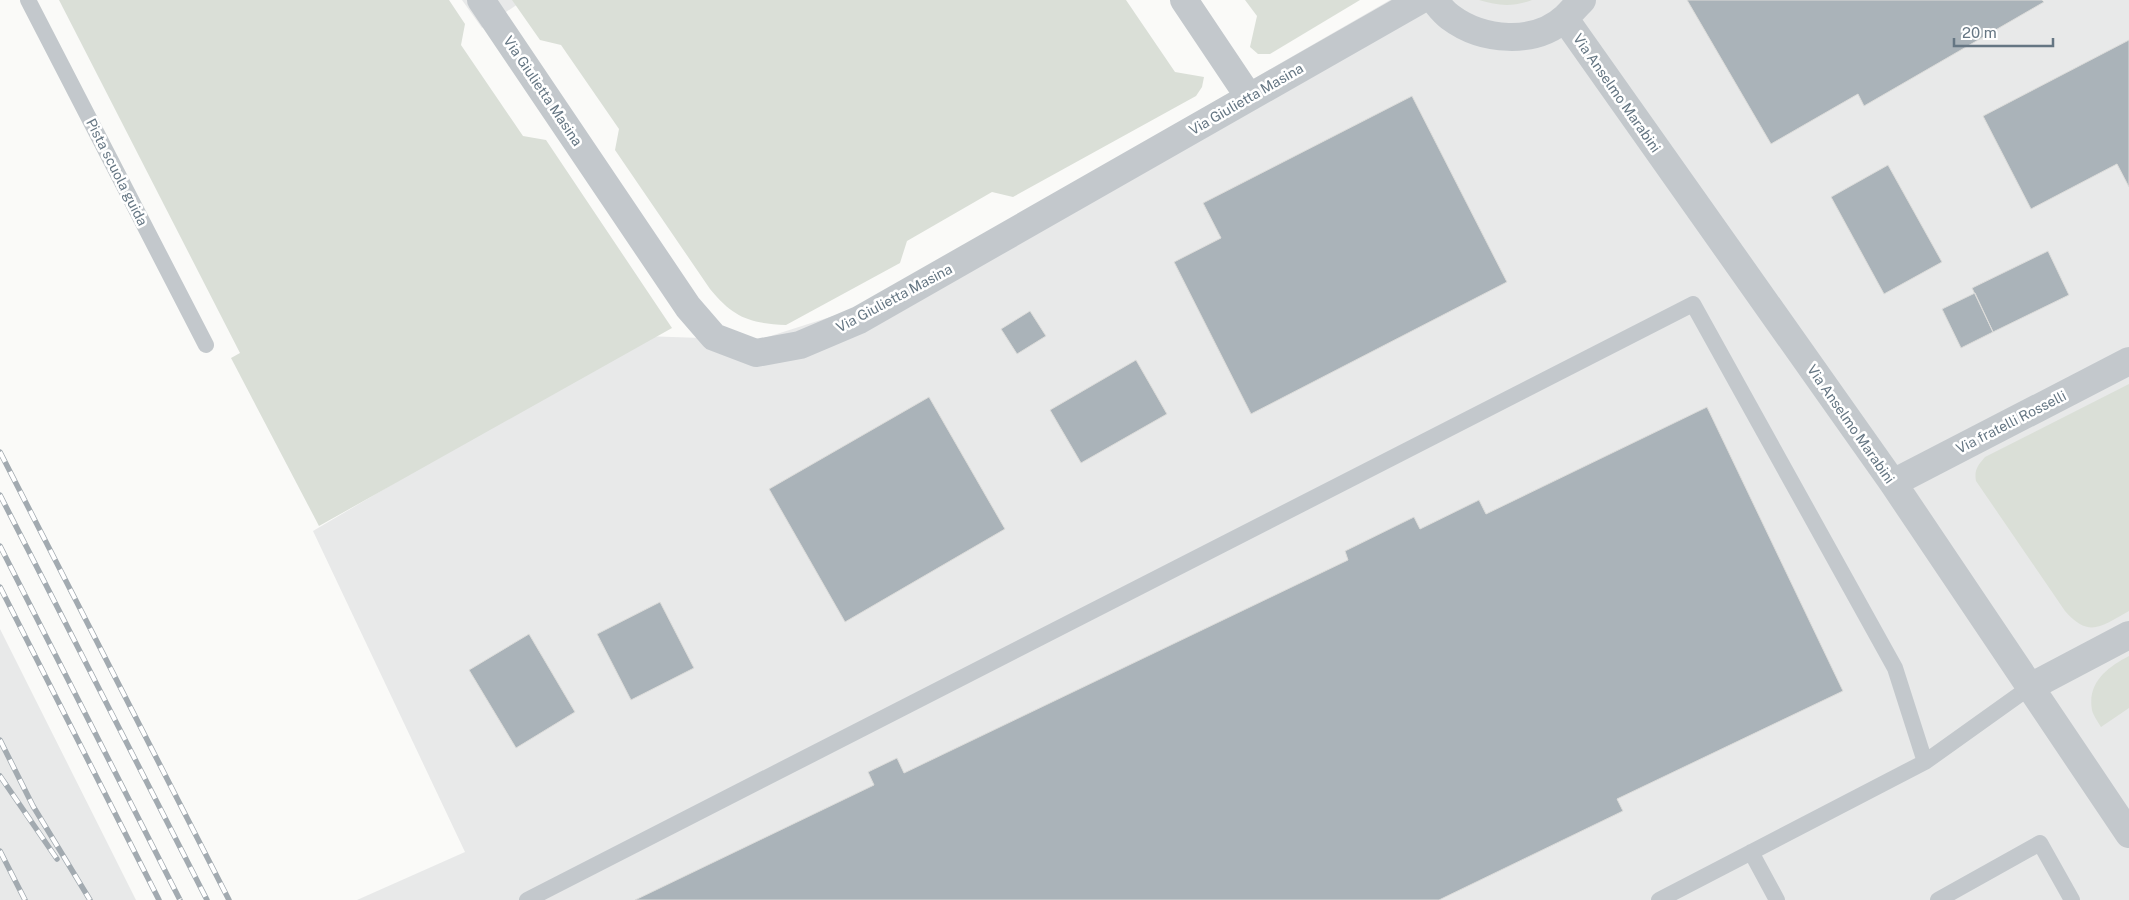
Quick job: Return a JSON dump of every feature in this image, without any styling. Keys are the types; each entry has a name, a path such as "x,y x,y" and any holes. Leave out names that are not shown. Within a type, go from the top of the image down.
{"street":[{"name":"Via Giulietta Masina","path":"481,0 688,307 714,337 756,354 800,346 859,320 1420,0"},
{"path":"1184,0 1249,97"},
{"path":"1434,0 1449,17 1478,33 1509,38 1542,32 1573,9"},
{"name":"Via Anselmo Marabini","path":"1573,9 2129,834"},
{"name":"Via fratelli Rosselli","path":"1893,483 2129,361"},
{"path":"2030,687 2129,635"}],"lane":[{"name":"Pista scuola guida","path":"28,0 206,345"},
{"path":"527,900 1693,304 1895,668 1925,762"},
{"path":"1658,900 1925,762 2030,687"},
{"path":"1938,900 2040,843 2072,900"},
{"path":"1751,852 1777,900"}],"shaded area":[{"path":"59,0 449,0 465,24 461,45 523,136 546,140 672,328 319,526 231,358 240,353"},
{"path":"462,0 524,0 482,28"},
{"path":"512,0 1126,0 1175,72 1204,77 1202,87 1196,96 1013,197 992,192 907,241 900,263 786,325 762,323 735,313 710,289 615,150 619,129 561,45 540,40"},
{"path":"1245,0 1360,0 1270,54 1258,54 1250,47 1257,16"},
{"path":"1390,0 2129,0 2129,900 357,900 465,852 313,531 644,336 758,340 880,301 1056,193"},
{"path":"1479,0 1532,0 1506,5"},
{"path":"2129,384 2129,611 2103,625 2089,627 2074,620 2065,611 1976,481 1976,471 1985,457"},
{"path":"0,629 136,900 0,900"},
{"path":"2129,656 2129,708 2101,727 2092,710 2091,700 2093,691 2096,684 2107,671"}],"building":[{"path":"1687,0 2042,0 2044,2 1864,106 1858,94 1771,144"},
{"path":"2129,40 2129,187 2117,164 2031,209 1983,116"},
{"path":"1412,96 1507,282 1251,414 1174,262 1221,238 1203,203"},
{"path":"1888,165 1942,262 1884,294 1831,197"},
{"path":"2048,251 2069,295 1993,332 1972,288"},
{"path":"1975,293 1993,332 1961,348 1942,309"},
{"path":"1030,311 1046,336 1017,354 1001,329"},
{"path":"1136,360 1167,414 1081,463 1050,410"},
{"path":"929,397 1005,529 845,622 769,489"},
{"path":"1707,407 1843,691 1617,799 1623,811 1439,900 635,900 874,785 868,772 897,758 904,773 1348,560 1345,551 1414,517 1420,529 1479,500 1486,514"},
{"path":"660,602 694,668 631,700 597,634"},
{"path":"529,634 575,712 516,748 469,670"}],"railway":[{"path":"0,452 229,900"},
{"path":"0,495 207,900"},
{"path":"0,546 180,900"},
{"path":"0,587 159,900"},
{"path":"0,740 33,806 90,900"},
{"path":"0,776 57,859"},
{"path":"0,851 25,900"}]}
